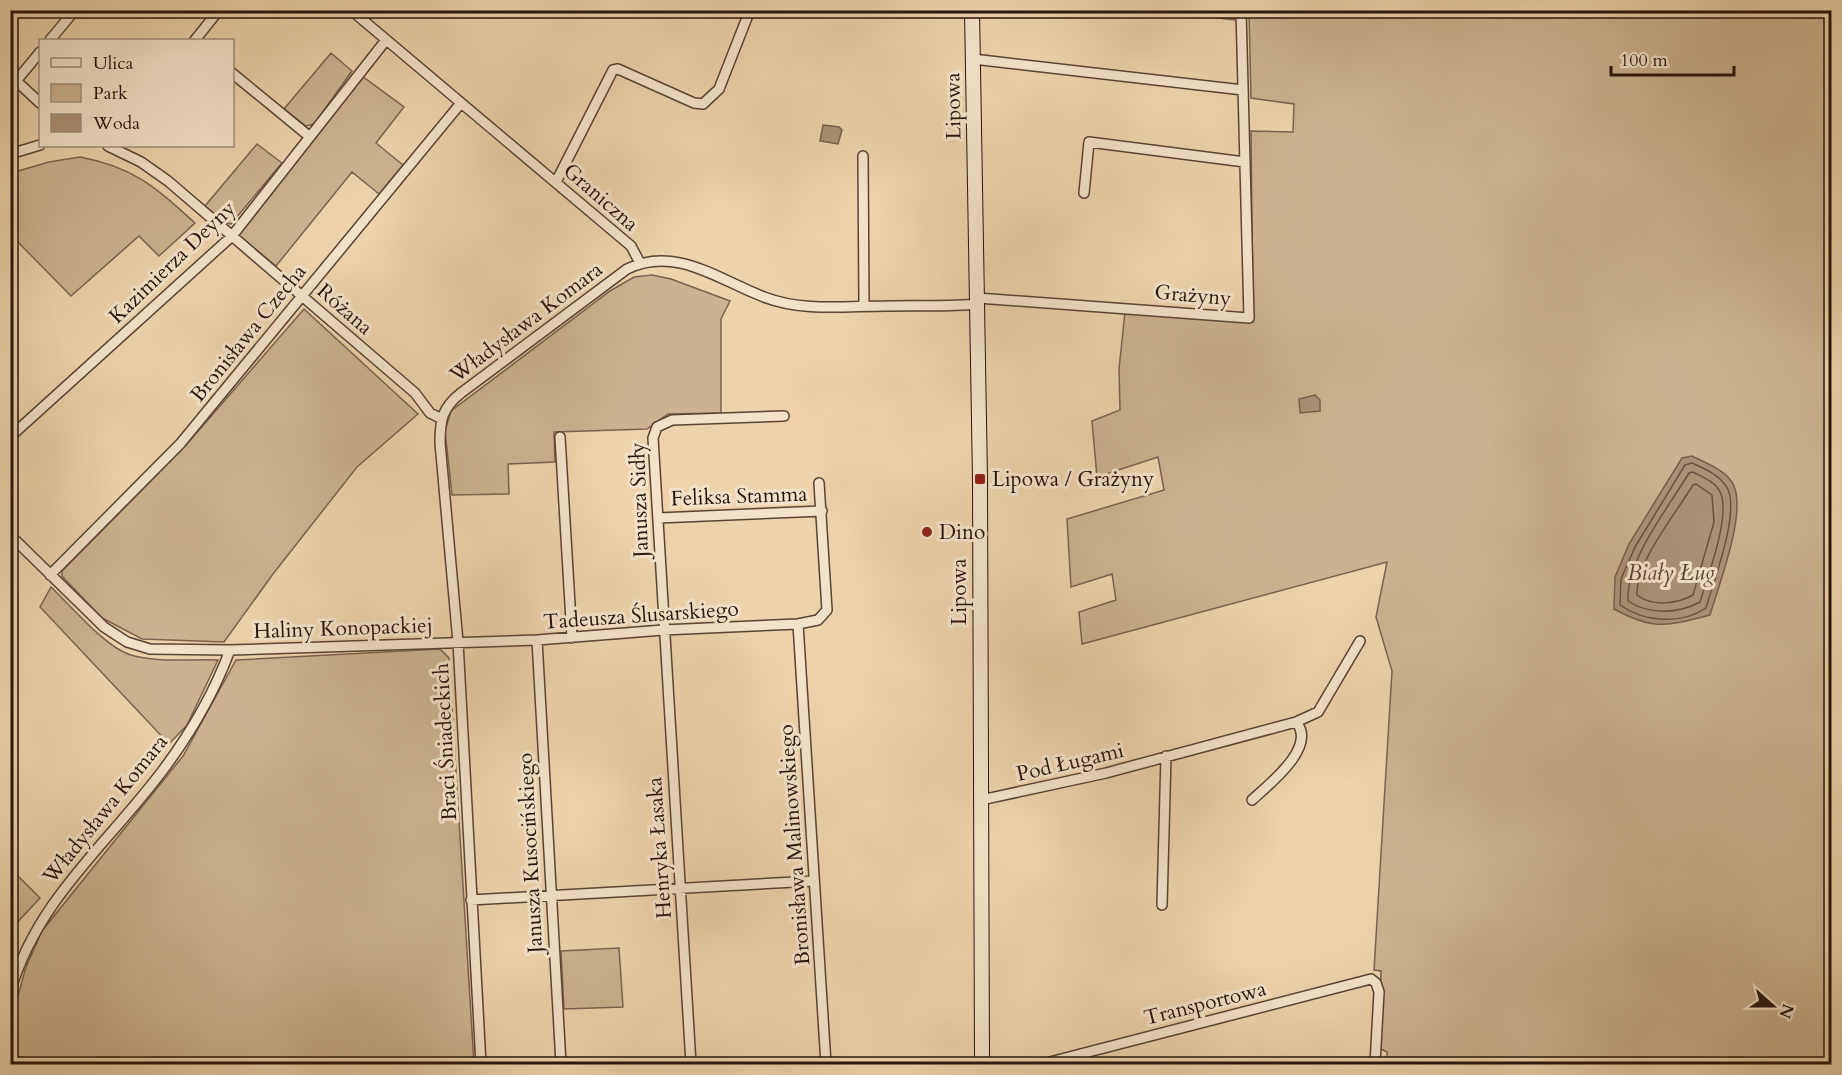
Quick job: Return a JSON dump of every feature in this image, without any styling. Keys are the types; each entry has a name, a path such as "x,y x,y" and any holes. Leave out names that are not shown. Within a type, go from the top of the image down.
{"main road":[{"name":"Lipowa","path":"972,10 978,301 982,1065"}],"street":[{"path":"51,39 75,10"},
{"path":"196,39 219,10"},
{"name":"Graniczna","path":"351,10 631,246 640,263 660,259 676,260 766,297 813,308 978,301"},
{"path":"556,182 613,70 618,69 694,103 703,104 719,89 750,10"},
{"name":"Grażyny","path":"978,301 1249,318 1241,10"},
{"name":"Kazimierza Deyny","path":"10,437 232,237 386,40"},
{"path":"39,53 14,78 39,102"},
{"path":"973,59 1243,90"},
{"path":"234,75 310,137"},
{"name":"Bronisława Czecha","path":"50,575 180,444 461,103"},
{"path":"1084,193 1089,142 1245,162"},
{"path":"10,154 39,145"},
{"name":"Różana","path":"110,147 157,173 415,393 430,413 440,418"},
{"path":"864,156 864,306"},
{"name":"Władysława Komara","path":"440,418 445,408 461,393 627,269 640,263"},
{"name":"Janusza Sidły","path":"663,630 653,438 661,424 672,420 784,416"},
{"name":"Braci Śniadeckich","path":"440,418 440,443 458,642 481,1065"},
{"path":"560,437 572,638"},
{"name":"Feliksa Stamma","path":"819,483 828,603 825,615"},
{"name":"Feliksa Stamma","path":"658,518 822,511"},
{"name":"Haliny Konopackiej","path":"10,535 94,619 127,642 150,649 230,650 458,642"},
{"name":"Tadeusza Ślusarskiego","path":"458,642 537,640 663,630 798,624 818,621 825,615"},
{"name":"Bronisława Malinowskiego","path":"798,624 826,1065"},
{"name":"Henryka Łasaka","path":"663,630 691,1065"},
{"name":"Janusza Kusocińskiego","path":"537,640 561,1065"},
{"name":"Pod Ługami","path":"981,800 1296,722 1318,712 1360,640"},
{"name":"Władysława Komara","path":"10,992 18,967 52,902 163,770 196,721 230,650"},
{"path":"1252,800 1295,759 1300,731 1296,722"},
{"path":"1162,905 1166,756"},
{"path":"471,900 813,881"},
{"name":"Transportowa","path":"1042,1065 1371,979 1376,983 1379,992 1376,1065"}],"green space":[{"path":"1160,11 1234,11 1234,20"},
{"path":"1249,11 1831,11 1831,1064 1382,1064 1382,1061 1387,1059 1387,1052 1379,1048 1381,971 1374,970 1392,671 1376,617 1387,562 1082,644 1079,612 1116,600 1112,574 1071,587 1067,519 1164,490 1158,457 1097,477 1092,421 1120,410 1119,369 1125,312 1253,322 1251,131 1293,132 1294,104 1251,98"},
{"path":"331,53 352,71 314,124 306,126 284,109"},
{"path":"362,76 404,107 376,143 403,165 379,194 352,172 276,266 238,235"},
{"path":"257,144 282,163 231,224 226,223 205,206"},
{"path":"80,157 115,166 143,180 195,223 159,256 139,236 71,296 11,235 11,173 49,162"},
{"path":"652,275 671,279 730,301 721,319 721,413 668,414 647,429 554,432 555,462 508,464 509,494 452,495 445,431 451,411 610,291 634,277"},
{"path":"304,309 418,414 357,467 273,574 224,642 142,639 102,618 62,576 62,571 187,444"},
{"path":"51,587 78,615 121,651 152,659 218,660 187,725 169,744 40,607"},
{"path":"440,649 449,658 474,1064 11,1064 11,1021 26,967 42,931 183,756 236,660"},
{"path":"11,869 40,898 10,929"},
{"path":"619,948 623,1007 564,1009 561,951"}],"water":[{"path":"823,125 839,127 842,130 838,144 820,141"},
{"path":"1315,395 1320,400 1320,411 1300,413 1299,399"},
{"name":"Biały Ług","path":"1692,456 1727,476 1734,486 1737,499 1737,514 1730,550 1710,615 1672,624 1640,621 1614,609 1615,577 1629,544 1682,458"}],"place":[{"name":"Lipowa / Grażyny","path":"980,479"},
{"name":"Dino","path":"927,532"}]}
